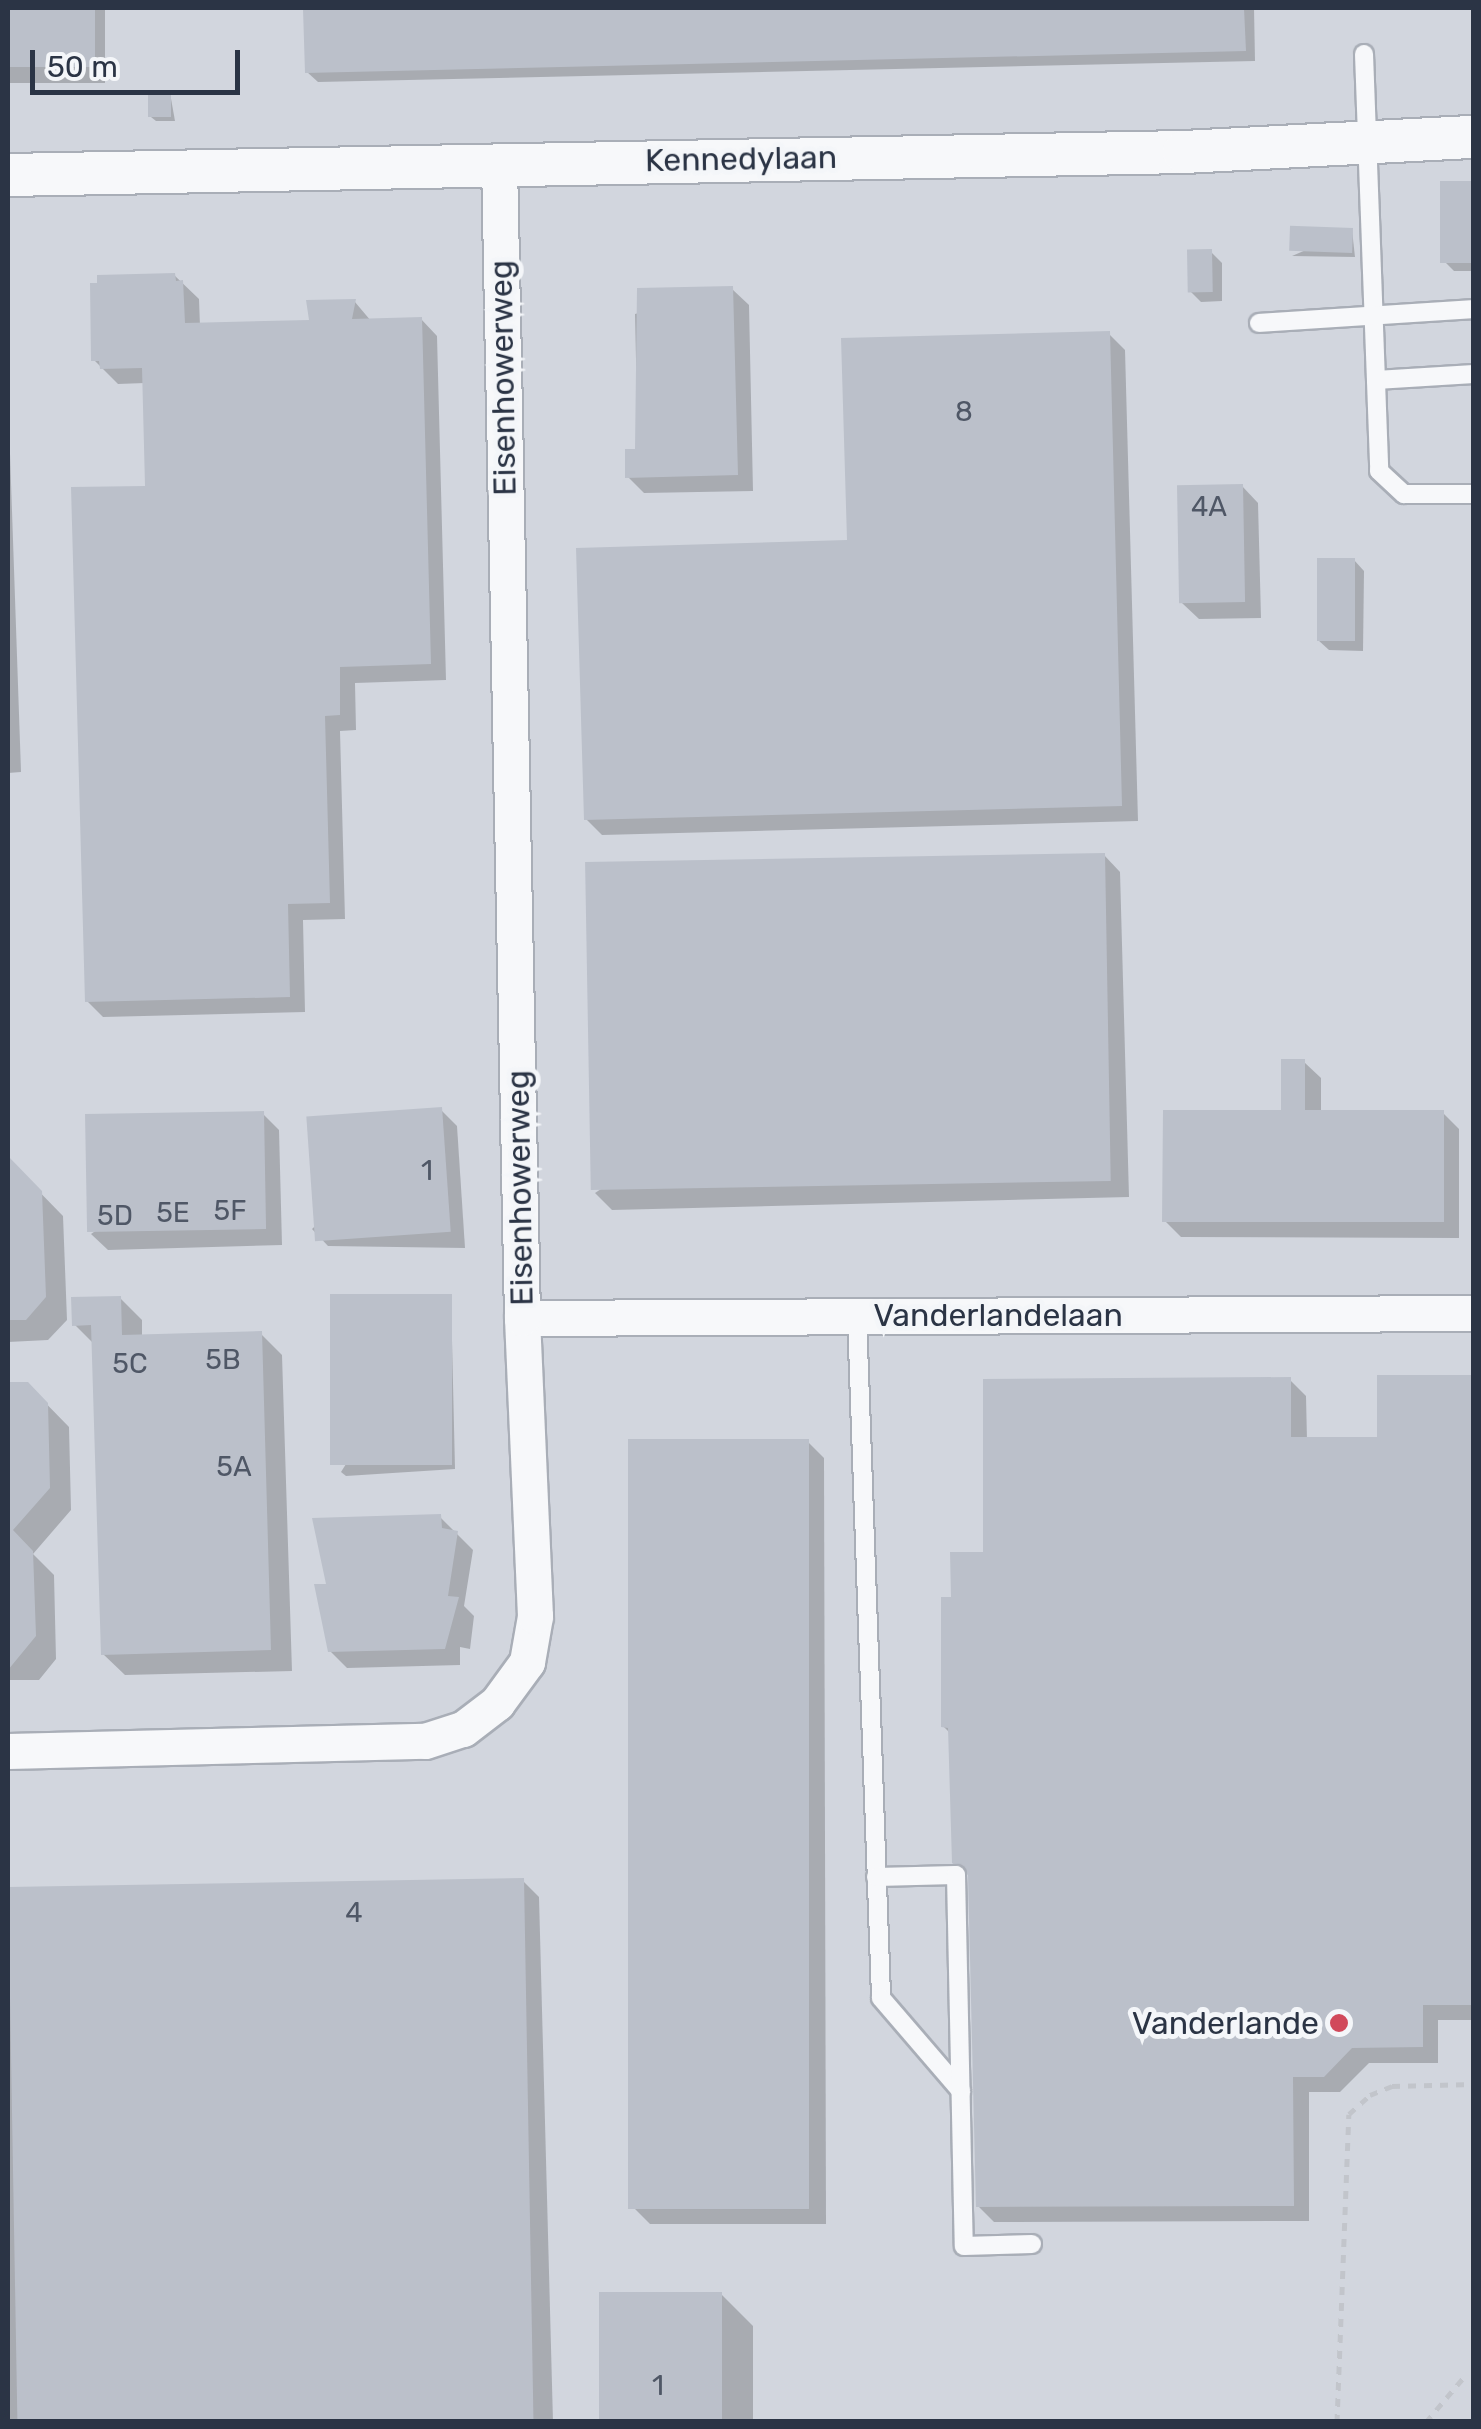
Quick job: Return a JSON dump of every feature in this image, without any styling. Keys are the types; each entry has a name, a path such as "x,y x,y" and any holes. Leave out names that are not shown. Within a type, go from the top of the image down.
{"street":[{"name":"Kennedylaan","path":"8,176 1184,152 1474,136"},
{"name":"Eisenhowerweg","path":"8,1751 425,1741 463,1729 496,1703 527,1662 534,1616 522,1318 499,163"},
{"name":"Vanderlandelaan","path":"522,1318 1474,1312"}],"lane":[{"path":"1364,54 1380,471 1389,484 1404,494 1474,494"},
{"path":"1259,323 1474,309"},
{"path":"1376,380 1474,374"},
{"path":"857,1316 881,1998 961,2091"},
{"path":"876,1876 956,1875 964,2246 1032,2244"}],"path":[{"path":"1338,2422 1349,2114 1392,2086 1474,2084"},
{"path":"1426,2422 1464,2377"}],"shaded area":[{"path":"8,8 1473,8 1473,2421 8,2421"}],"building":[{"path":"8,8 95,8 95,67 8,67"},
{"path":"303,8 1244,8 1246,51 305,73"},
{"path":"148,90 171,90 171,117 148,117"},
{"path":"1440,181 1474,181 1474,263 1440,263"},
{"path":"1290,226 1353,228 1352,253 1289,251"},
{"path":"1187,249 1212,249 1213,292 1188,292"},
{"path":"175,273 176,281 183,280 185,323 309,320 306,300 356,299 352,319 422,317 431,664 340,667 340,715 325,716 330,903 288,904 290,997 85,1002 71,487 145,486 142,368 100,369 99,361 91,361 90,283 97,283 97,275"},
{"path":"733,286 738,475 625,478 625,449 635,449 637,288"},
{"path":"1110,331 1122,806 584,820 576,548 847,540 841,338"},
{"path":"1243,484 1245,602 1179,603 1177,485"},
{"path":"1317,558 1355,558 1355,641 1317,641"},
{"path":"1105,853 1111,1181 591,1190 585,862"},
{"path":"1281,1059 1305,1059 1305,1110 1444,1110 1444,1222 1162,1222 1163,1110 1281,1110"},
{"path":"442,1107 451,1232 315,1241 306,1116"},
{"path":"264,1111 266,1229 87,1232 85,1114"},
{"path":"8,1156 42,1191 46,1297 26,1320 8,1320"},
{"path":"330,1294 452,1294 452,1465 330,1465"},
{"path":"121,1296 122,1335 262,1331 271,1650 101,1655 91,1325 72,1326 71,1297"},
{"path":"1377,1375 1474,1375 1474,2005 1423,2005 1423,2047 1352,2048 1324,2077 1293,2077 1294,2206 976,2207 968,1875 952,1863 948,1728 941,1727 941,1597 951,1597 950,1552 983,1552 983,1379 1291,1377 1291,1437 1377,1437"},
{"path":"8,1382 28,1382 48,1403 50,1488 13,1530 33,1551 36,1636 8,1670"},
{"path":"628,1439 809,1439 809,2209 628,2209"},
{"path":"441,1514 442,1528 458,1531 448,1596 459,1597 445,1649 328,1652 314,1584 326,1584 312,1518"},
{"path":"524,1878 533,2422 17,2422 8,1887"},
{"path":"599,2292 722,2292 722,2422 599,2422"}],"place":[{"name":"Vanderlande","path":"1339,2023"}]}
